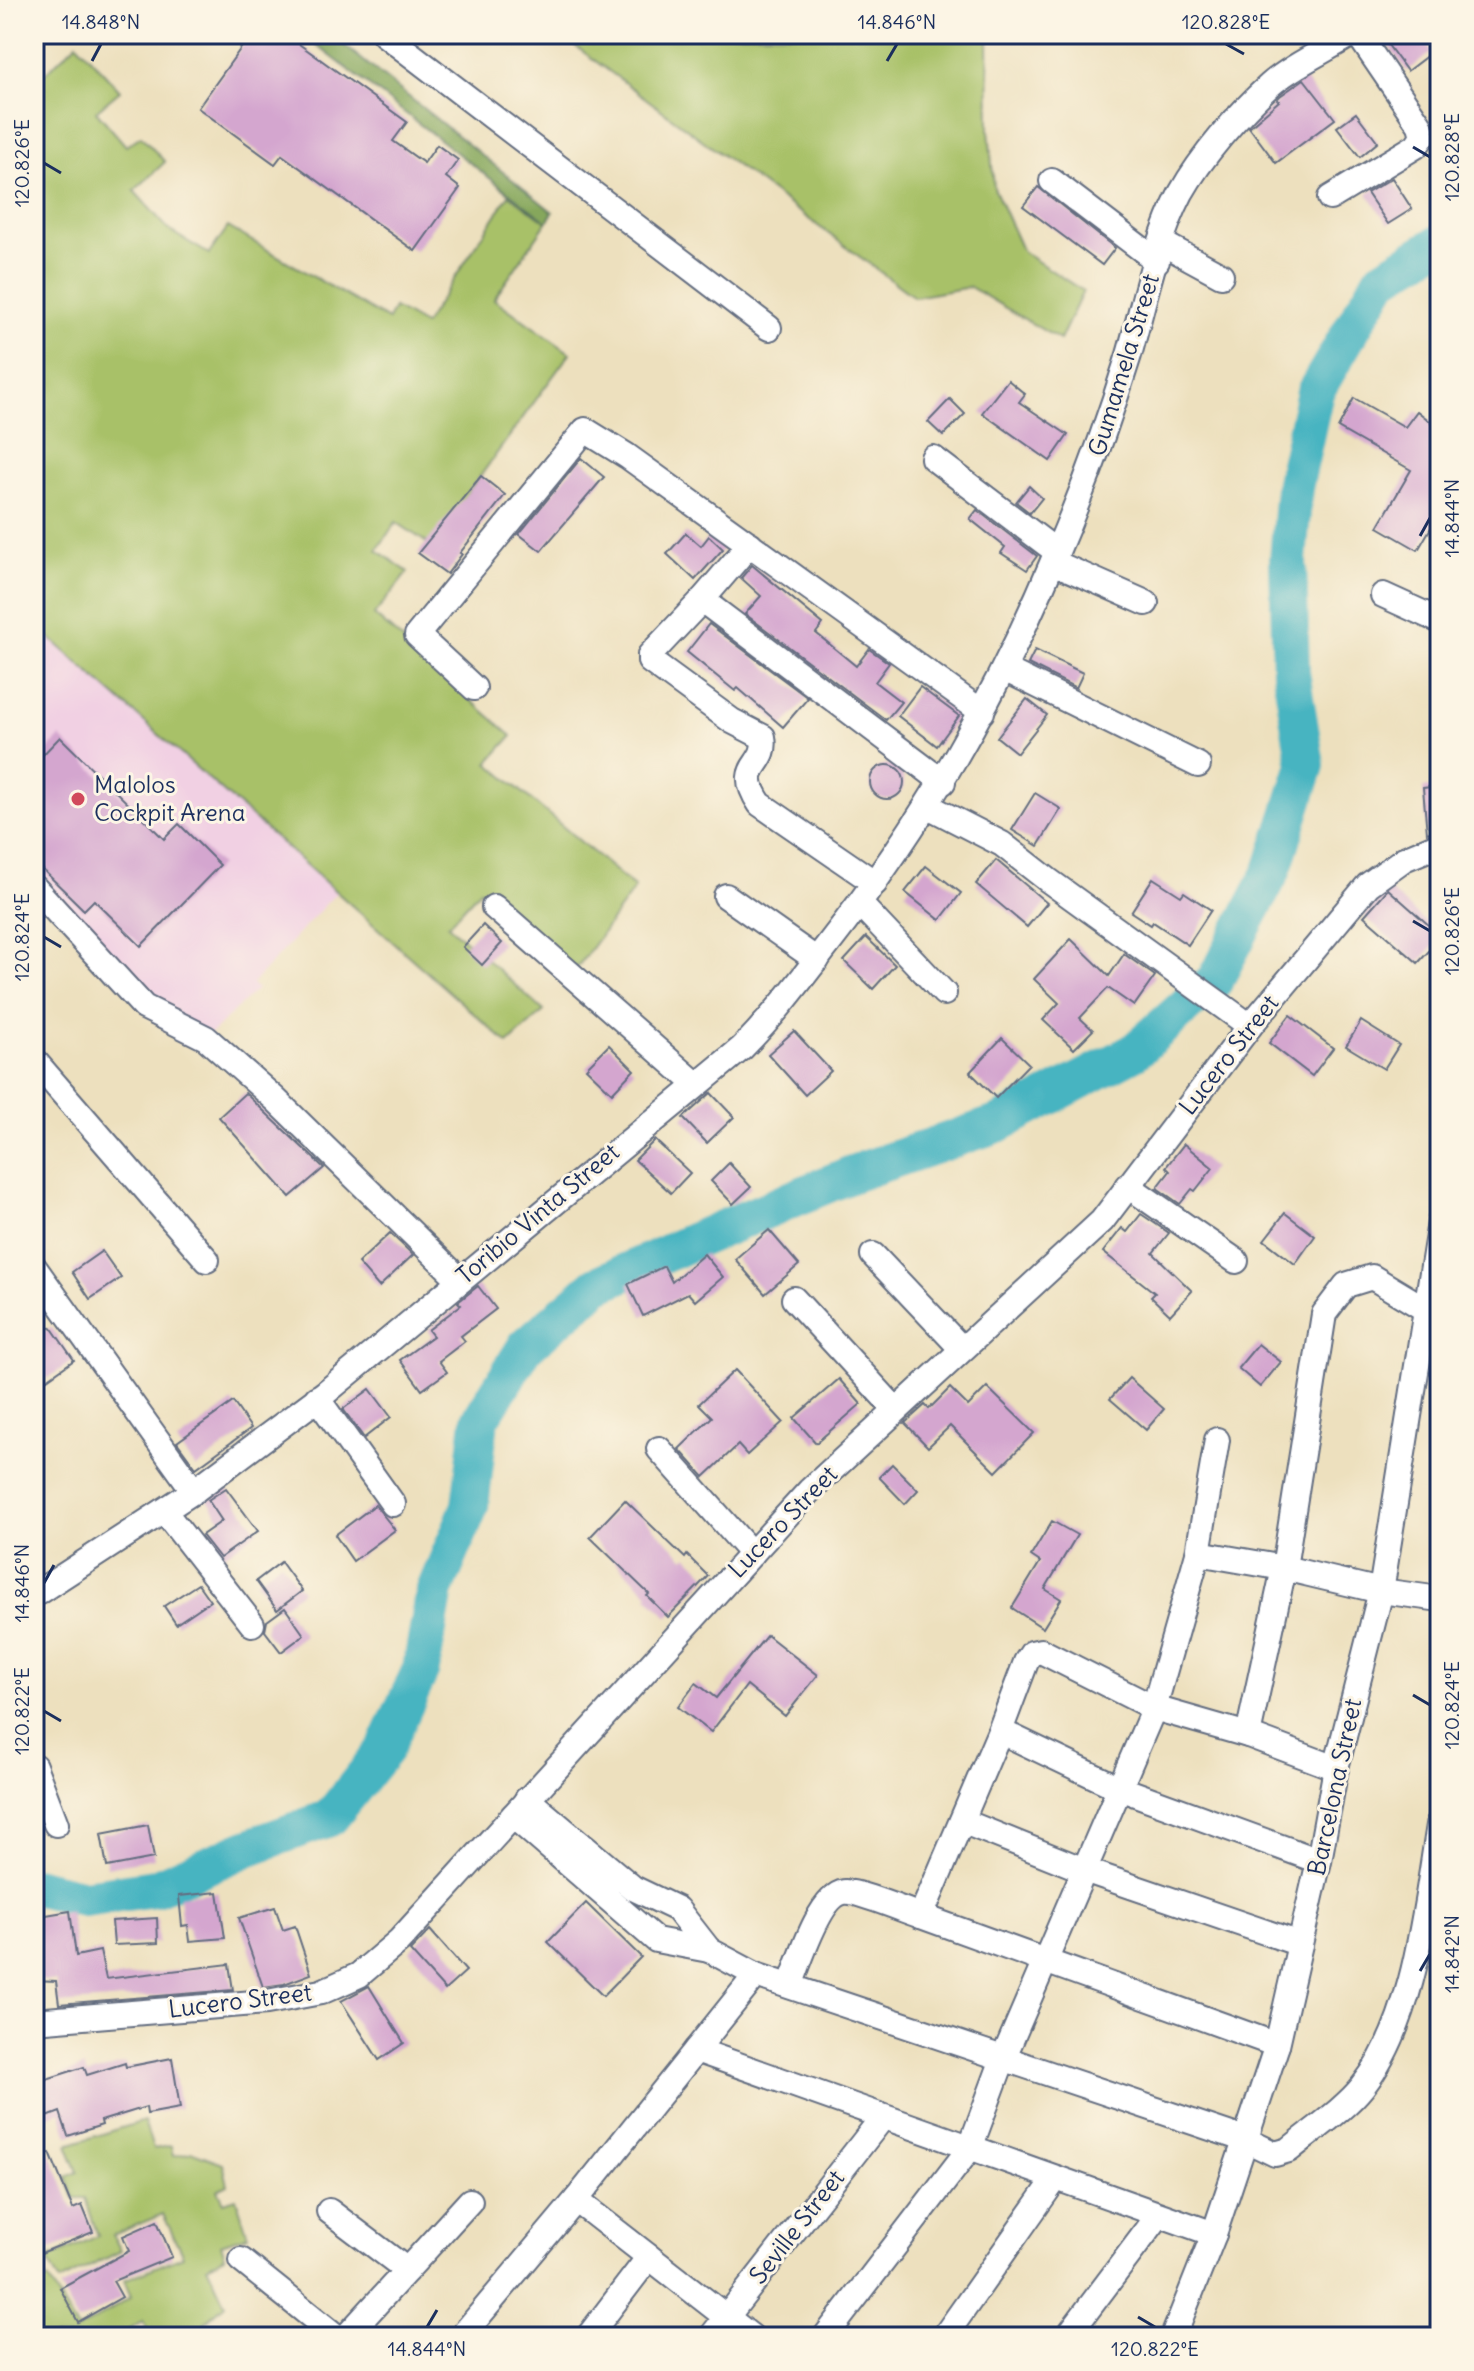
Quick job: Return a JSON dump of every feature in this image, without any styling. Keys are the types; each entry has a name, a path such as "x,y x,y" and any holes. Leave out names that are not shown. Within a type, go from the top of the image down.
{"street":[{"path":"384,34 769,328"},
{"name":"Gumamela Street","path":"961,750 1004,669 1095,460 1159,252 1181,193 1209,154 1271,83 1352,34"},
{"path":"1330,198 1416,146 1423,136 1420,125 1358,34"},
{"path":"1052,181 1159,252 1221,275"},
{"path":"474,688 417,635 585,430 627,456 982,712"},
{"path":"933,458 1055,557 1146,603"},
{"path":"750,544 650,655 650,661 732,721 763,737 763,751 749,776 749,787 760,804 875,883"},
{"path":"1383,595 1440,621"},
{"path":"702,600 943,782"},
{"path":"1004,669 1198,765"},
{"name":"Toribio Vinta Street","path":"34,1595 194,1491 317,1398 742,1048 769,1021 860,904 928,806 961,750"},
{"path":"928,806 1002,844 1250,1026"},
{"name":"Lucero Street","path":"34,2021 267,2002 321,1992 359,1975 399,1941 810,1490 1102,1221 1250,1026 1368,885 1404,859 1440,844"},
{"path":"34,887 144,1007 206,1038 275,1099 459,1279"},
{"path":"726,896 817,960"},
{"path":"860,904 944,993"},
{"path":"494,907 696,1084"},
{"path":"39,1076 207,1260"},
{"path":"1128,1186 1236,1261"},
{"name":"Barcelona Street","path":"1173,2337 1214,2234 1277,2045 1319,1861 1336,1768 1381,1591 1440,1222"},
{"path":"873,1255 962,1349"},
{"path":"34,1267 194,1491"},
{"path":"1248,1735 1284,1568 1324,1314 1346,1285 1372,1277 1425,1309"},
{"path":"794,1299 896,1410"},
{"path":"317,1398 393,1504"},
{"path":"825,2337 970,2148 1003,2059 1154,1708 1198,1553 1217,1440"},
{"path":"659,1449 752,1554"},
{"path":"164,1511 252,1624"},
{"path":"1198,1553 1284,1568 1381,1591 1440,1599"},
{"path":"921,1916 1032,1653 1041,1651 1154,1708 1248,1735 1336,1768"},
{"path":"1000,1731 1119,1788 1319,1861"},
{"path":"34,1766 56,1824"},
{"path":"520,1807 633,1888 677,1909 709,1950"},
{"path":"520,1807 656,1940 709,1950 756,1975 1246,2140 1275,2154 1289,2150 1362,2088 1385,2054 1417,1963 1434,1897 1440,1819"},
{"path":"962,1821 1084,1870 1300,1944"},
{"path":"790,1986 821,1912 833,1896 846,1891 1277,2045"},
{"path":"637,1924 655,1900"},
{"path":"461,2337 576,2200 756,1975"},
{"path":"696,2050 1214,2234"},
{"name":"Seville Street","path":"711,2337 883,2117"},
{"path":"944,2337 1056,2178"},
{"path":"576,2200 752,2337"},
{"path":"346,2337 470,2201"},
{"path":"329,2211 407,2270"},
{"path":"1067,2337 1159,2215"},
{"path":"588,2337 649,2257"},
{"path":"241,2260 337,2337"}],"shaded area":[{"path":"34,624 336,893 252,984 257,989 195,1049 34,887 34,716 46,704 34,693"}],"green space":[{"path":"302,34 330,34 553,212 547,222"},
{"path":"559,34 988,34 989,130 994,188 1023,252 1083,291 1060,340 970,287 914,297"},
{"path":"77,43 120,91 96,111 126,146 141,136 165,162 134,191 170,231 209,254 228,227 388,320 394,308 424,325 509,195 547,222 494,299 570,353 430,545 396,522 377,550 408,572 374,615 512,736 488,763 635,888 576,969 480,890 448,925 544,1011 508,1044 34,624 34,84"},
{"path":"144,2121 153,2149 171,2146 173,2156 193,2152 223,2163 228,2185 218,2190 224,2202 236,2198 248,2235 221,2244 225,2257 207,2266 225,2304 205,2322 208,2337 151,2337 143,2321 119,2337 35,2337 34,2287 48,2279 78,2330 131,2297 124,2280 183,2256 163,2214 113,2235 121,2251 59,2282 47,2259 98,2236 85,2198 74,2198 66,2177 78,2172 67,2145"}],"building":[{"path":"251,34 285,34 407,122 393,141 424,163 437,145 458,160 446,177 460,188 415,251 282,155 275,164 198,108"},
{"path":"1380,34 1419,34 1432,52 1407,71"},
{"path":"1304,79 1335,119 1276,163 1249,127 1279,101 1280,96"},
{"path":"1356,113 1378,142 1360,157 1337,127"},
{"path":"1392,178 1412,209 1388,224 1367,193"},
{"path":"1038,187 1115,248 1102,265 1023,206"},
{"path":"1008,380 1025,394 1019,402 1068,435 1050,461 982,413"},
{"path":"1354,398 1405,427 1417,411 1440,429 1440,512 1418,550 1378,527 1411,470 1338,428"},
{"path":"950,399 965,414 943,436 928,422"},
{"path":"581,458 604,477 541,551 519,534"},
{"path":"481,476 505,495 447,574 418,553"},
{"path":"1029,486 1042,498 1030,513 1016,502"},
{"path":"977,510 1037,556 1027,570 1001,553 1005,547 970,519"},
{"path":"686,533 701,546 709,536 723,549 695,580 667,554"},
{"path":"752,565 823,624 816,633 856,666 869,649 889,663 875,682 901,702 886,720 745,614 761,596 741,578"},
{"path":"709,624 808,698 783,727 738,688 735,691 687,652"},
{"path":"1035,650 1083,673 1076,688 1028,664"},
{"path":"920,687 959,716 937,746 898,716"},
{"path":"1027,699 1047,715 1017,753 997,737"},
{"name":"Malolos Cockpit Arena","path":"60,737 164,839 179,824 220,865 141,946 94,900 84,910 34,861 34,764"},
{"path":"887,765 899,770 904,782 899,794 887,799 875,794 870,782 875,770"},
{"path":"1440,786 1440,829 1427,833 1423,788"},
{"path":"1035,793 1061,809 1038,846 1012,830"},
{"path":"996,860 1047,903 1027,927 976,884"},
{"path":"926,866 961,893 940,920 905,892"},
{"path":"1153,878 1181,896 1184,892 1211,910 1188,945 1131,912"},
{"path":"1388,889 1440,935 1440,939 1418,963 1364,916"},
{"path":"483,925 502,943 482,965 463,947"},
{"path":"866,937 895,965 873,989 844,961"},
{"path":"1071,939 1109,976 1124,954 1155,976 1134,1006 1108,988 1080,1018 1093,1030 1074,1049 1043,1020 1059,1003 1034,979"},
{"path":"1290,1015 1333,1048 1312,1076 1269,1043"},
{"path":"1361,1021 1399,1045 1384,1069 1346,1046"},
{"path":"794,1031 831,1071 805,1095 768,1054"},
{"path":"1002,1038 1029,1064 996,1098 970,1072"},
{"path":"609,1045 634,1070 612,1093 586,1068"},
{"path":"245,1093 324,1168 290,1197 219,1117"},
{"path":"711,1093 734,1117 707,1143 683,1118"},
{"path":"655,1140 690,1173 671,1193 635,1160"},
{"path":"1184,1144 1213,1168 1180,1204 1157,1188 1170,1171 1166,1167"},
{"path":"729,1163 751,1187 733,1204 711,1181"},
{"path":"1285,1213 1315,1236 1295,1264 1264,1240"},
{"path":"1141,1214 1169,1233 1153,1253 1192,1291 1170,1315 1151,1297 1155,1293 1103,1252 1122,1228 1127,1232"},
{"path":"769,1230 799,1265 765,1294 735,1259"},
{"path":"390,1233 413,1255 379,1287 358,1263"},
{"path":"102,1251 121,1278 90,1299 72,1272"},
{"path":"704,1254 723,1277 695,1301 688,1293 643,1316 628,1284 664,1266 672,1282"},
{"path":"478,1286 496,1309 461,1336 465,1341 439,1361 447,1372 422,1390 400,1360 433,1336 428,1330 461,1305 458,1302"},
{"path":"51,1327 74,1360 47,1379 34,1360 34,1339"},
{"path":"1258,1344 1281,1362 1260,1387 1238,1368"},
{"path":"735,1370 783,1422 747,1455 738,1445 704,1477 679,1449 712,1417 699,1404"},
{"path":"1129,1378 1164,1409 1146,1430 1110,1399"},
{"path":"839,1379 861,1404 816,1443 794,1418"},
{"path":"987,1387 1034,1433 996,1472 950,1426 928,1447 905,1423 925,1405 929,1409 950,1388 968,1406"},
{"path":"370,1389 391,1417 364,1438 343,1409"},
{"path":"233,1402 251,1428 196,1468 177,1442"},
{"path":"892,1464 918,1490 905,1504 879,1477"},
{"path":"226,1488 258,1531 220,1558 202,1535 222,1521 208,1500"},
{"path":"625,1500 708,1576 668,1617 647,1596 649,1594 590,1537"},
{"path":"375,1505 395,1530 353,1561 335,1535"},
{"path":"1052,1521 1077,1535 1045,1589 1061,1599 1043,1628 1012,1608 1040,1562 1031,1556"},
{"path":"281,1562 302,1591 277,1610 256,1581"},
{"path":"198,1584 210,1601 176,1624 164,1606"},
{"path":"285,1608 304,1635 281,1652 265,1631 267,1621"},
{"path":"767,1635 818,1675 785,1716 747,1685 711,1732 678,1707 696,1683 716,1698"},
{"path":"148,1825 154,1858 107,1867 101,1834"},
{"path":"218,1892 225,1938 190,1941 188,1925 182,1926 179,1896"},
{"path":"586,1903 641,1957 603,1996 548,1942"},
{"path":"275,1907 283,1930 295,1926 311,1974 284,1984 263,1987 239,1918"},
{"path":"70,1911 76,1956 100,1951 106,1979 229,1964 233,1990 59,2004 56,1981 34,1980 34,1917"},
{"path":"157,1918 158,1943 114,1945 112,1921"},
{"path":"430,1930 466,1971 445,1990 410,1951"},
{"path":"369,1986 404,2043 379,2060 341,2001"},
{"path":"172,2058 180,2108 147,2114 146,2107 101,2121 102,2125 68,2136 60,2112 34,2122 34,2083 84,2067 87,2075 125,2063 126,2067"},
{"path":"50,2153 73,2209 82,2205 93,2232 34,2256 34,2160"},
{"path":"157,2221 172,2257 113,2281 122,2297 78,2322 60,2288 129,2251 123,2236"}],"waterway":[{"path":"34,1886 84,1898 155,1888 247,1848 330,1818 385,1749 421,1669 435,1590 470,1506 480,1420 526,1346 597,1285 852,1174 1000,1123 1134,1052 1215,980 1272,871 1306,765 1291,673 1288,560 1294,488 1315,392 1381,279 1440,243"}],"place":[{"name":"Malolos Cockpit Arena","path":"78,799"}]}
